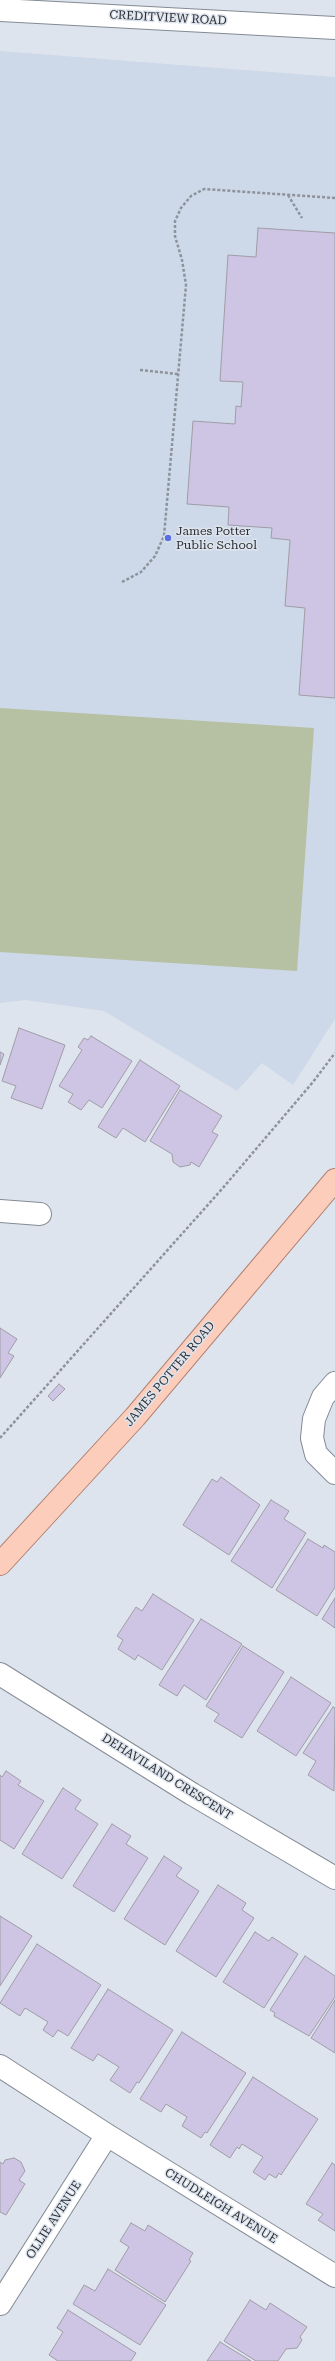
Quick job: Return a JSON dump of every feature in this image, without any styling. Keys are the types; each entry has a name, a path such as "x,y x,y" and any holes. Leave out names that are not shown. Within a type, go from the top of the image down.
{"main road":[{"name":"JAMES POTTER ROAD","path":"0,1564 135,1417 335,1180"}],"street":[{"name":"CREDITVIEW ROAD","path":"0,10 48,6 335,28"},
{"path":"0,1211 40,1214"},
{"path":"335,1383 323,1396 314,1419 312,1438 316,1454 335,1473"},
{"name":"DEHAVILAND CRESCENT","path":"0,1674 192,1794 335,1878"},
{"name":"CHUDLEIGH AVENUE","path":"0,2066 107,2135 335,2276"},
{"name":"OLLIE AVENUE","path":"0,2304 107,2135"}],"path":[{"path":"122,582 141,572 155,556 164,536 186,285 182,260 175,236 175,221 181,208 191,196 204,190 335,198"},
{"path":"287,195 302,218"},
{"path":"140,370 178,374"},
{"path":"0,1438 222,1190 313,1082 335,1053"}],"shaded area":[{"name":"James Potter Public School","path":"0,51 335,77 335,1019 293,1085 262,1063 237,1091 104,1011 26,1000 0,1003"}],"green space":[{"path":"0,708 314,728 297,971 0,952"}],"building":[{"path":"258,228 335,233 335,698 299,695 305,608 285,606 290,540 271,538 272,528 228,525 229,507 187,504 193,421 235,424 236,406 241,407 243,382 220,381 228,255 256,257"},
{"path":"19,1028 65,1045 42,1109 11,1098 16,1086 2,1081"},
{"path":"91,1036 132,1061 102,1108 89,1100 81,1110 68,1102 73,1094 59,1086 82,1050 78,1047 84,1038 88,1040"},
{"path":"0,1052 4,1054 0,1065"},
{"path":"140,1060 180,1086 145,1142 123,1128 116,1138 98,1127"},
{"path":"180,1090 222,1116 212,1132 218,1135 199,1167 191,1162 190,1165 180,1167 173,1162 172,1154 150,1141"},
{"path":"0,1328 17,1339 8,1353 14,1356 0,1378"},
{"path":"59,1384 65,1389 53,1401 48,1396"},
{"path":"221,1477 260,1505 229,1555 183,1525 212,1479 217,1482"},
{"path":"271,1500 289,1511 284,1519 306,1533 272,1588 231,1561"},
{"path":"308,1539 323,1548 324,1545 335,1552 335,1587 317,1616 276,1590"},
{"path":"153,1594 194,1620 162,1670 138,1655 135,1660 118,1649 123,1640 117,1636 136,1607 142,1611"},
{"path":"335,1598 335,1628 322,1619"},
{"path":"201,1619 242,1644 206,1700 184,1685 177,1696 159,1685"},
{"path":"243,1646 284,1672 242,1738 214,1721 219,1714 206,1706"},
{"path":"291,1677 331,1703 296,1756 257,1731"},
{"path":"333,1707 335,1708 334,1791 308,1775 316,1761 303,1753"},
{"path":"6,1771 21,1781 18,1785 44,1801 14,1849 0,1840 0,1775 2,1777"},
{"path":"63,1788 81,1800 75,1809 98,1824 62,1879 22,1854"},
{"path":"112,1824 131,1836 126,1844 148,1858 114,1912 73,1886"},
{"path":"164,1856 182,1868 176,1876 199,1891 165,1945 124,1919"},
{"path":"218,1885 246,1903 242,1910 254,1918 216,1977 176,1951"},
{"path":"0,1916 32,1936 0,1986"},
{"path":"255,1932 269,1941 272,1937 298,1954 264,2008 223,1982"},
{"path":"37,1944 101,1985 68,2036 58,2030 53,2037 43,2030 48,2022 25,2008 20,2016 0,2003"},
{"path":"305,1956 335,1976 335,1997 309,2036 274,2016 275,2013 270,2010"},
{"path":"108,1989 173,2030 139,2083 137,2082 130,2093 110,2080 119,2067 98,2054 93,2061 71,2048"},
{"path":"335,2000 335,2053 311,2038"},
{"path":"182,2032 246,2073 207,2133 205,2132 201,2138 182,2126 187,2117 166,2104 161,2112 140,2099"},
{"path":"253,2077 318,2119 281,2175 279,2173 276,2178 269,2174 265,2180 253,2172 263,2157 242,2144 239,2149 237,2147 230,2158 210,2145"},
{"path":"14,2158 21,2162 25,2171 19,2180 25,2184 6,2215 0,2212 0,2162 3,2164 5,2160"},
{"path":"332,2163 335,2165 335,2231 318,2220 323,2214 306,2204"},
{"path":"131,2223 145,2231 148,2225 193,2253 189,2260 191,2261 165,2302 115,2270 129,2247 120,2241"},
{"path":"108,2269 166,2305 140,2345 73,2304 84,2285 95,2291"},
{"path":"250,2300 266,2310 270,2303 307,2327 300,2337 302,2340 297,2348 286,2349 278,2361 256,2361 224,2341"},
{"path":"68,2310 136,2353 131,2361 58,2361 49,2355 63,2332 57,2328"},
{"path":"220,2342 251,2361 207,2361"}],"place":[{"name":"James Potter Public School","path":"168,538"}]}
